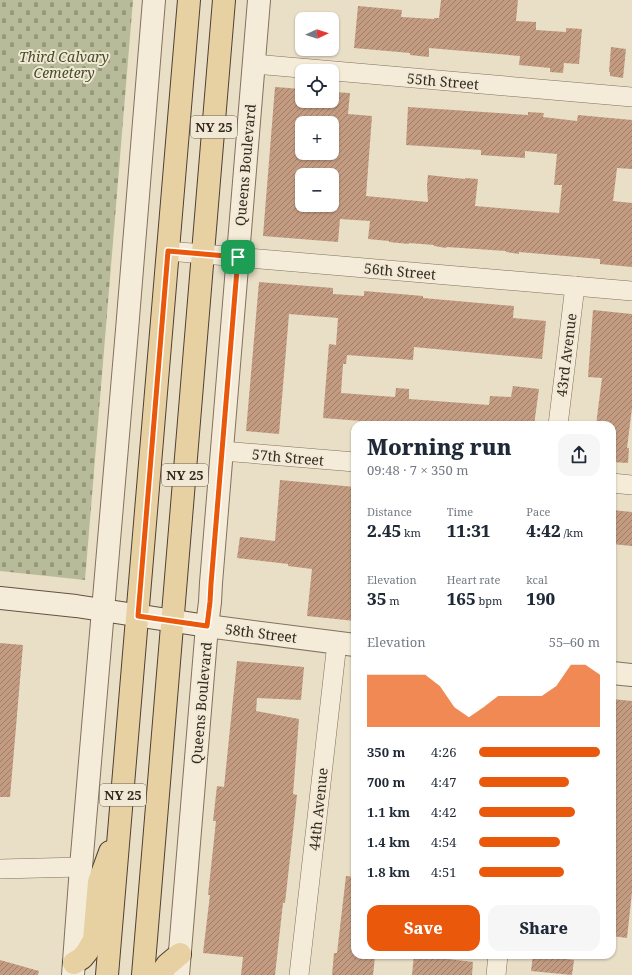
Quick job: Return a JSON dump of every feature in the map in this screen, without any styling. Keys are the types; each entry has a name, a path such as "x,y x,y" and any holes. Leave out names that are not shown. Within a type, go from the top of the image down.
{"main road":[{"name":"NY 25","path":"107,975 189,0"},
{"name":"NY 25","path":"143,975 224,0"},
{"path":"73,969 87,952 94,940 99,882 120,825"},
{"path":"160,975 166,965 180,954"}],"street":[{"path":"73,969 154,0"},
{"name":"Queens Boulevard","path":"178,975 259,0"},
{"name":"55th Street","path":"254,64 632,97"},
{"name":"56th Street","path":"168,251 632,290"},
{"name":"43rd Avenue","path":"558,421 575,286"},
{"name":"57th Street","path":"222,451 351,462"},
{"path":"616,483 632,485"},
{"name":"58th Street","path":"0,598 68,605 207,626 346,644"},
{"name":"44th Avenue","path":"299,975 346,644"},
{"path":"616,673 632,675"},
{"path":"0,869 81,867"},
{"path":"496,975 498,959"}],"green space":[{"name":"Third Calvary Cemetery","path":"0,0 133,0 85,580 0,571"}],"building":[{"path":"441,0 518,0 516,21 536,22 536,30 566,32 566,28 582,29 579,64 564,63 563,73 550,72 550,68 519,65 520,56 429,48 429,57 410,55 410,53 354,48 358,6 402,10 401,17 434,19 439,18"},
{"path":"611,47 626,49 623,78 610,76"},
{"path":"275,87 295,88 295,108 339,108 339,92 350,93 348,114 372,116 366,196 428,202 428,175 478,179 475,206 559,213 562,185 554,185 557,154 525,151 525,158 481,155 481,150 406,145 408,107 528,115 528,112 544,113 543,117 577,121 578,115 632,120 632,169 617,168 613,201 632,203 632,267 600,264 600,259 519,252 519,254 506,251 446,248 434,245 409,244 368,239 370,221 340,219 338,242 263,236"},
{"path":"259,282 333,288 333,294 364,296 364,291 514,306 513,318 546,321 542,359 414,347 413,360 347,355 346,364 343,364 341,393 395,397 396,388 409,389 409,399 489,405 490,396 511,397 513,386 539,389 535,421 361,421 323,418 329,344 336,345 338,318 289,314 279,434 246,431"},
{"path":"593,310 632,314 632,408 627,448 629,448 628,463 616,462 616,421 597,421 602,378 588,377"},
{"path":"280,480 351,487 351,621 307,616 312,569 288,566 288,564 237,558 240,537 275,541"},
{"path":"616,510 632,512 632,546 616,544"},
{"path":"0,643 23,645 10,797 0,797"},
{"path":"237,661 304,667 301,700 257,698 256,711 299,719 293,794 297,795 275,975 241,975 243,957 203,953 210,895 208,895 216,821 213,821 217,786 224,787"},
{"path":"616,699 632,701 632,892 627,938 616,937"},
{"path":"346,876 351,877 351,959 375,959 373,975 332,975 334,953 337,953"},
{"path":"414,959 447,959 473,962 472,975 412,975"},
{"path":"532,959 574,960 572,975 531,971"},
{"path":"0,960 39,971 38,975 0,975"}],"route":[{"path":"168,251 238,257 207,626 138,616 168,251"}]}
